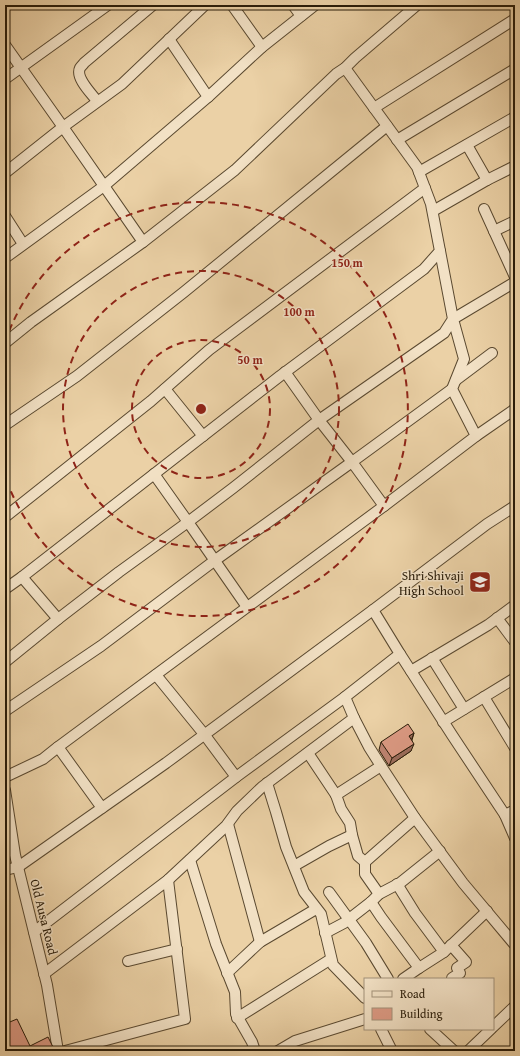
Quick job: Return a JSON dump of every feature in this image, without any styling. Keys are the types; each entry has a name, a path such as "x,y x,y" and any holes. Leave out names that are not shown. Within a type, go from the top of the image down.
{"street":[{"path":"5,79 108,5"},
{"path":"97,101 81,79 79,73 80,68 152,5"},
{"path":"5,173 63,126 122,84 205,5"},
{"path":"232,5 262,47"},
{"path":"293,5 300,16"},
{"path":"5,258 104,186 208,97 262,47 316,5"},
{"path":"5,343 31,322 143,242 235,170 336,74 345,68 354,58 417,5"},
{"path":"374,108 515,19"},
{"path":"169,40 208,97"},
{"path":"5,45 143,242"},
{"path":"345,68 417,167 431,204 453,320 464,359 454,384 476,436"},
{"path":"397,140 515,69"},
{"path":"419,172 515,117"},
{"path":"5,425 77,376 184,292 387,126"},
{"path":"467,145 487,180"},
{"path":"433,211 515,166"},
{"path":"5,517 165,389 209,350 425,188"},
{"path":"484,209 515,277"},
{"path":"5,216 23,244"},
{"path":"494,230 515,221"},
{"path":"5,589 285,372 424,269 440,251"},
{"path":"5,662 58,619 233,488 319,420 444,333 453,320 515,282"},
{"path":"5,711 101,646 214,561 352,462 492,353"},
{"path":"285,372 384,506"},
{"path":"165,389 203,436"},
{"path":"5,777 43,759 476,436 515,410"},
{"path":"154,474 247,607"},
{"path":"5,870 18,867 102,808 373,610 487,524 515,506"},
{"path":"22,577 58,619"},
{"path":"411,671 488,625 515,605"},
{"path":"373,610 443,722 505,815 515,838"},
{"path":"498,618 515,642"},
{"path":"34,932 236,777 345,697 400,654"},
{"path":"432,658 464,709"},
{"path":"156,674 236,777"},
{"path":"443,722 515,678"},
{"path":"345,697 369,747 415,818 464,883 515,945"},
{"path":"484,697 515,748"},
{"path":"44,974 168,880 228,824 237,811 267,783 354,718"},
{"path":"58,747 102,808"},
{"path":"308,753 336,795 341,808 350,823 358,856 365,862"},
{"path":"336,795 381,766"},
{"path":"267,783 286,847 304,892 321,914 333,965 364,997"},
{"name":"Old Ausa Road","path":"5,790 15,855 44,974 58,1051"},
{"path":"505,815 515,810"},
{"path":"379,894 365,874 365,862 415,818"},
{"path":"228,824 260,942"},
{"path":"294,866 352,835"},
{"path":"326,933 344,923 379,894 397,884 440,851"},
{"path":"190,860 216,944 235,992 237,1018 252,1042 254,1051"},
{"path":"65,1051 185,1019 168,880"},
{"path":"397,884 415,913 448,948 466,962 457,968 460,973 452,978"},
{"path":"329,892 366,943 387,978"},
{"path":"371,902 419,968"},
{"path":"227,973 260,942 316,908"},
{"path":"404,978 448,948 487,911"},
{"path":"128,961 177,949"},
{"path":"237,1018 331,959"},
{"path":"494,1026 515,1006"},
{"path":"278,1051 295,1041 364,1019"},
{"path":"382,1030 392,1051"},
{"path":"431,1030 454,1051"},
{"path":"469,1051 490,1030"}],"building":[{"path":"408,724 414,733 409,736 414,744 392,758 381,742"},
{"path":"17,1019 30,1046 48,1037 55,1051 5,1051 5,1024"}],"place":[{"name":"Shri Shivaji High School","path":"480,582"}]}
